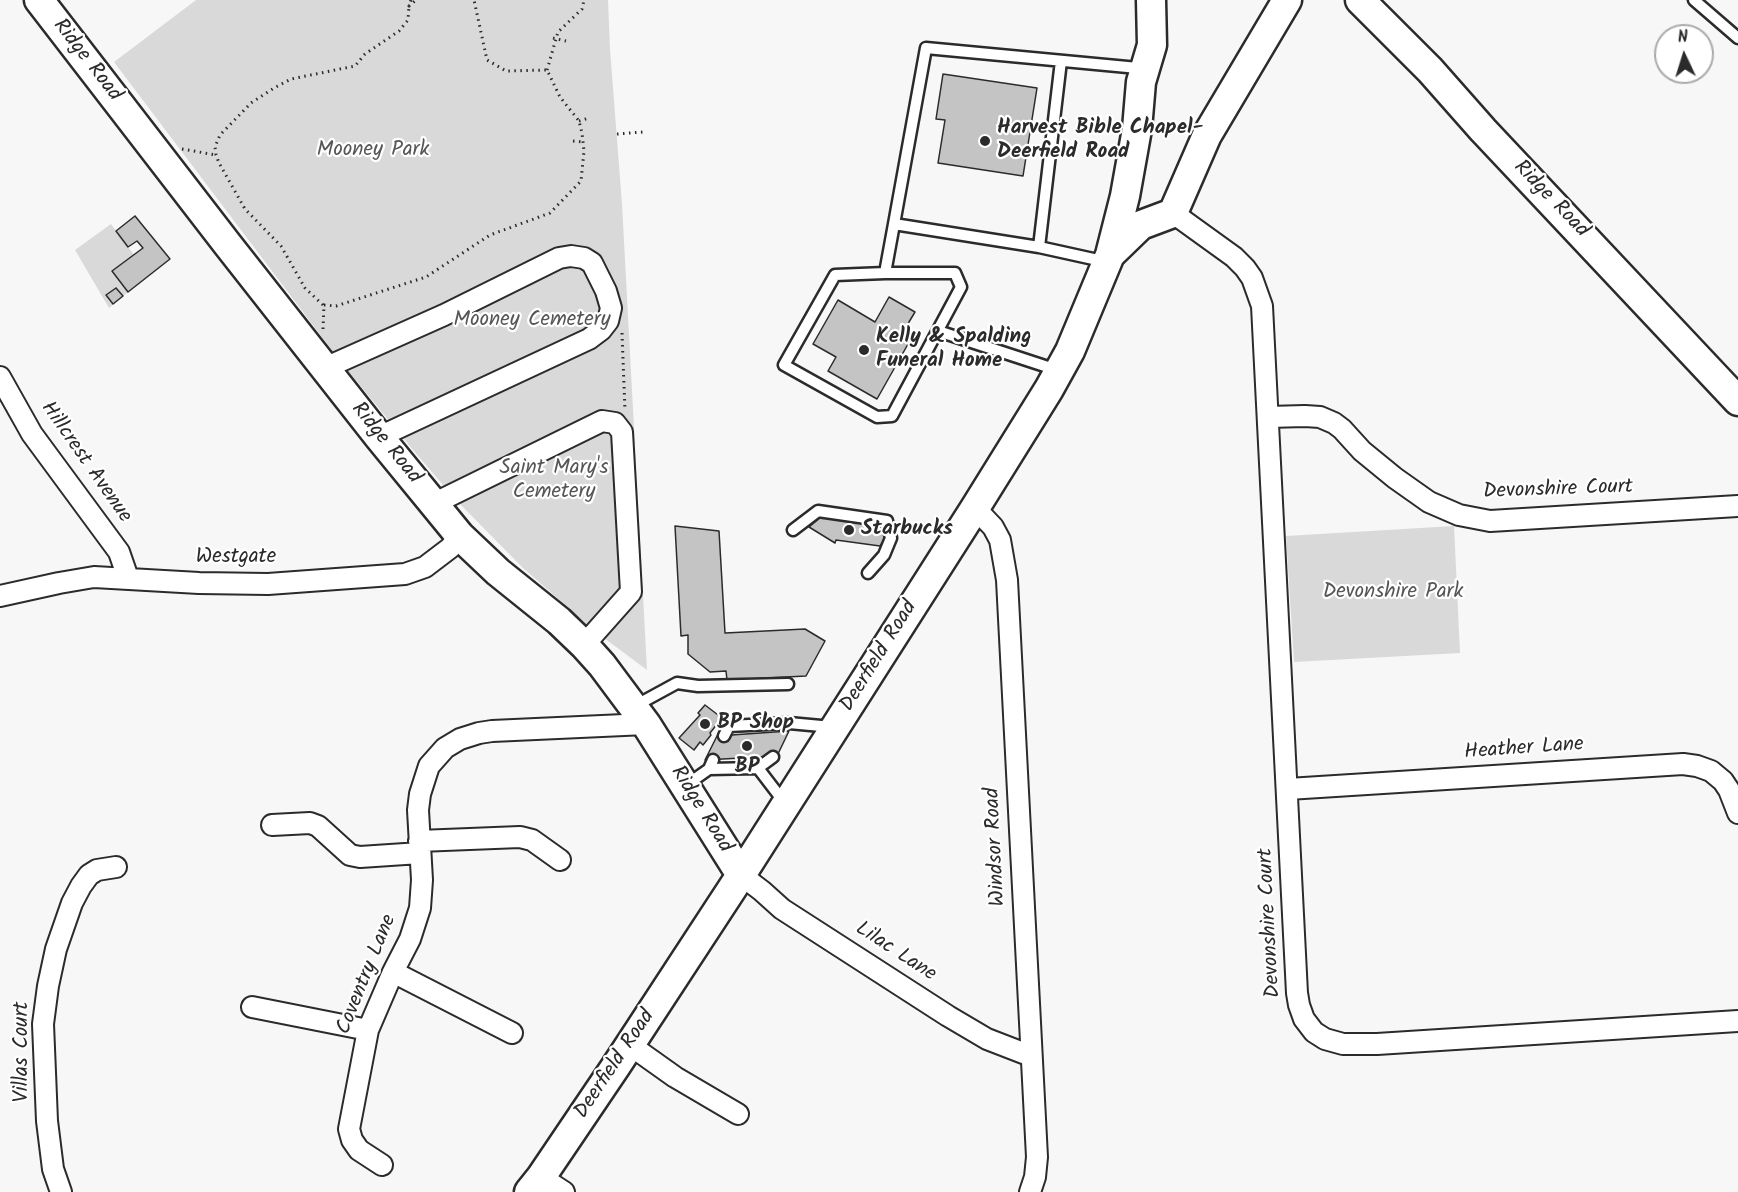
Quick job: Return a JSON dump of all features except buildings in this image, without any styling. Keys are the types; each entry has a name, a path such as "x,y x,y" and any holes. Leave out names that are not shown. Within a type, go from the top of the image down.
{"street":[{"name":"Ridge Road","path":"39,0 223,239 332,364 379,437 460,536 498,572 559,621 602,665 640,716 741,875"},
{"name":"Deerfield Road","path":"545,1187 630,1045 836,728 975,508 1070,351 1108,258 1125,196 1137,129 1139,75 1132,42 1131,0"},
{"name":"Deerfield Road","path":"1139,75 1152,45 1151,0"},
{"path":"1108,258 1141,225 1173,213 1206,135 1287,0"},
{"name":"Ridge Road","path":"1360,0 1430,70 1483,130 1738,401"},
{"name":"Devonshire Court","path":"1173,213 1234,257 1252,278 1262,306 1297,993 1304,1019 1314,1032 1325,1040 1343,1044 1377,1044 1738,1021"},
{"path":"332,364 444,315 559,258 571,256 584,258 592,263 606,291 611,308 608,321 601,330 589,339 379,437"},
{"name":"Hillcrest Avenue","path":"0,377 32,434 119,552 128,578"},
{"name":"Devonshire Court","path":"1268,417 1320,417 1334,423 1362,451 1429,502 1459,515 1490,521 1738,506"},
{"path":"433,504 602,422 609,421 617,425 622,432 631,592 584,645"},
{"name":"Windsor Road","path":"975,508 993,527 1000,540 1007,580 1037,1157 1035,1177 1030,1192"},
{"name":"Westgate","path":"0,596 94,578 268,584 405,574 425,567 450,548 460,536"},
{"name":"Coventry Lane","path":"382,1165 359,1150 352,1140 349,1129 368,1030 410,939 420,908 422,880 418,810 420,794 429,766 446,748 460,739 492,731 640,716"},
{"name":"Heather Lane","path":"1288,789 1683,764 1704,768 1723,781 1730,790 1738,813"},
{"path":"272,825 310,823 318,826 350,855 360,857 505,836 532,840 560,860"},
{"name":"Villas Court","path":"61,1192 53,1169 47,1121 43,1024 48,986 56,949 72,903 81,886 89,875 97,870 116,867"},
{"name":"Lilac Lane","path":"741,875 782,909 948,1016 987,1039 1031,1056"},
{"path":"393,972 512,1032"},
{"path":"252,1007 368,1030"},
{"path":"630,1045 675,1077 738,1114"}],"lane":[{"path":"1694,0 1738,38"},
{"path":"885,273 926,48 1061,61 1139,75"},
{"path":"1039,247 1061,61"},
{"path":"894,224 1108,258"},
{"path":"885,273 955,273 961,287 892,416 877,417 784,365 835,275 885,273"},
{"path":"938,331 1059,371"},
{"path":"793,530 818,511 887,522 891,538 884,555 868,573"},
{"path":"640,716 678,683 698,686 788,684"},
{"path":"724,736 729,726 749,725 765,729 836,728"},
{"path":"743,735 749,725"},
{"path":"685,787 711,765 752,764 773,757"},
{"path":"752,764 786,805"}],"path":[{"path":"411,0 408,20 399,31 365,54 355,66 291,79 274,88 251,103 220,135 215,147 219,164 245,209 281,246 305,288 324,305 336,306 426,278 490,235 550,213 580,181 584,151 579,121 560,97 547,70 558,32 582,9 584,0"},
{"path":"409,6 416,0"},
{"path":"474,0 487,60 506,71 547,70"},
{"path":"555,39 566,41"},
{"path":"579,121 589,118"},
{"path":"617,134 643,132"},
{"path":"573,141 583,142"},
{"path":"324,305 323,340 332,364"},
{"path":"611,308 622,325 626,414 617,425"}],"green space":[{"name":"Mooney Park","path":"196,0 608,0 622,204 647,670 596,632 523,568 455,499 340,361 114,62"},
{"path":"111,224 134,255 113,271 128,292 109,308 75,250"},
{"name":"Devonshire Park","path":"1454,526 1460,653 1294,662 1286,536"}],"place":[{"name":"Harvest Bible Chapel- Deerfield Road","path":"985,141"},
{"name":"Kelly & Spalding Funeral Home","path":"864,350"},
{"name":"Starbucks","path":"849,530"},
{"name":"BP Shop","path":"705,724"},
{"name":"BP","path":"747,746"}],"park label":[{"name":"Mooney Cemetery","path":"532,321"},
{"name":"Saint Mary's Cemetery","path":"554,481"}]}
